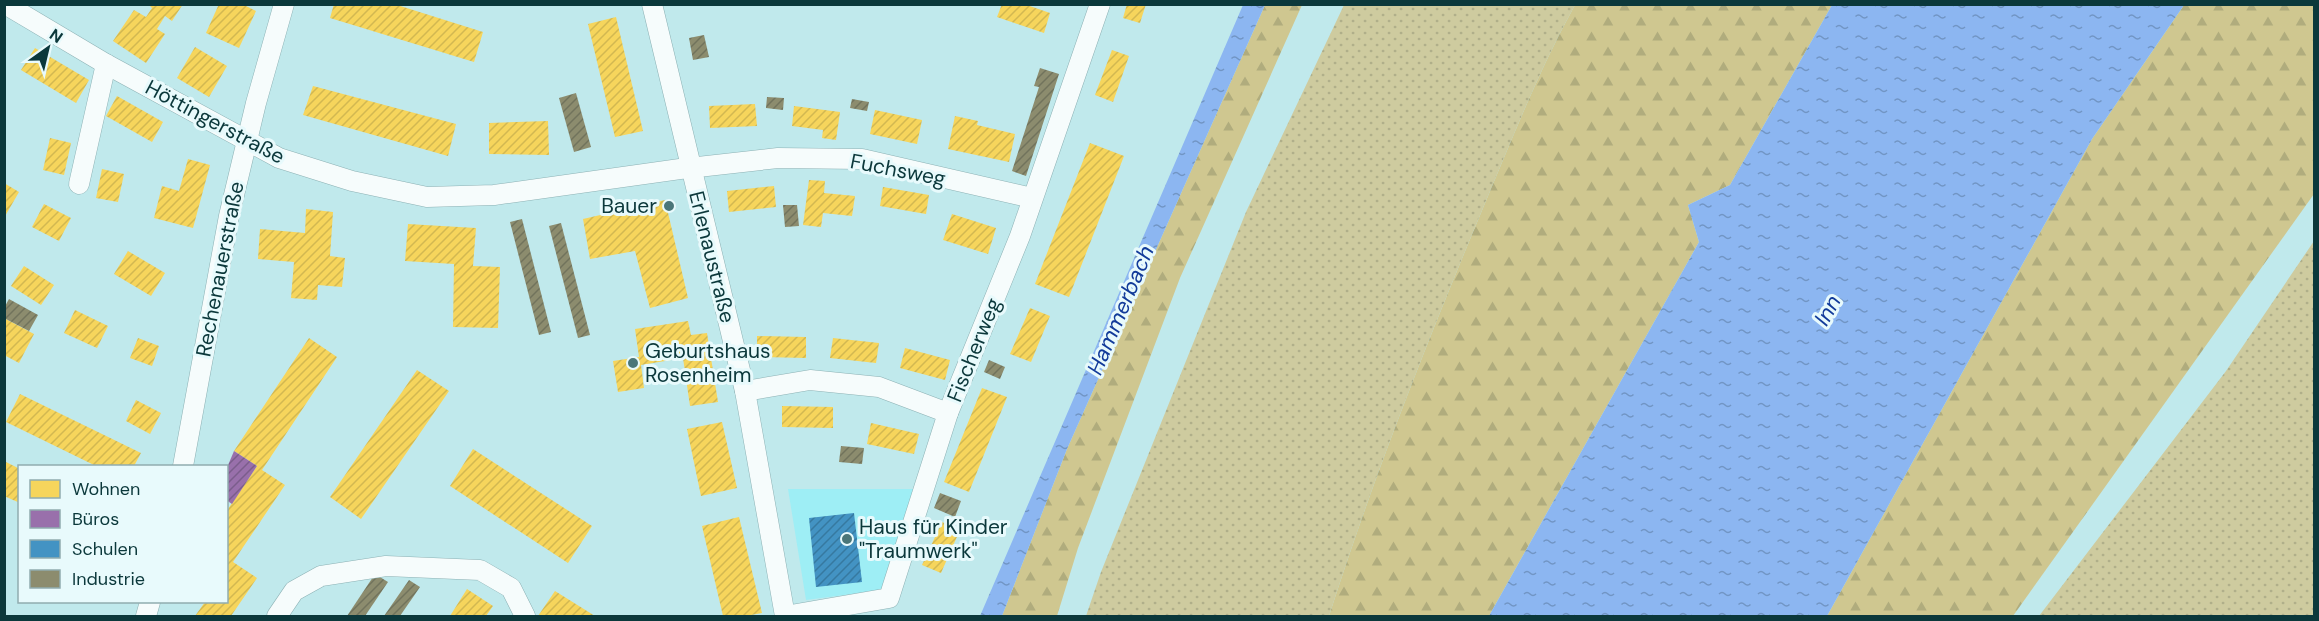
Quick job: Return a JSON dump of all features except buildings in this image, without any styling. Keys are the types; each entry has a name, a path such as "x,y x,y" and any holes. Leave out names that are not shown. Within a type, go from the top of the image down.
{"street":[{"name":"Höttingerstraße","path":"5,4 106,64 279,158 352,182 427,197 494,195 691,168"},
{"name":"Rechenauerstraße","path":"183,465 229,216 284,4"},
{"name":"Erlenaustraße","path":"652,4 745,392 785,616"},
{"name":"Fischerweg","path":"785,616 889,598 948,413 1020,236 1100,4"},
{"path":"80,184 106,64"},
{"name":"Fuchsweg","path":"691,168 778,158 862,159 1032,198"},
{"path":"745,392 810,380 879,387 948,413"},
{"path":"277,616 294,591 321,576 386,566 480,570 511,588 525,616"}],"shaded area":[{"path":"1344,5 1575,5 1526,105 1442,309 1382,462 1329,616 1086,616 1101,572 1246,212"},
{"path":"2314,241 2314,616 2039,616 2226,371"},
{"name":"Haus für Kinder \"Traumwerk\"","path":"788,489 915,489 882,590 806,600"}],"green space":[{"path":"1265,5 1302,5 1180,278 1078,548 1057,616 1002,616 1067,449"},
{"path":"1575,5 1832,5 1730,185 1688,205 1699,242 1489,616 1329,616 1382,462 1442,309 1526,105"},
{"path":"2184,5 2314,5 2314,194 2013,616 1827,616 2092,139"}],"water":[{"name":"Hammerbach","path":"1243,5 1265,5 1067,449 1002,616 980,616"},
{"name":"Inn","path":"1832,5 2184,5 2092,139 1827,616 1489,616 1699,242 1688,205 1730,185"}],"place":[{"name":"Bauer","path":"669,206"},
{"name":"Geburtshaus Rosenheim","path":"633,363"},
{"name":"Haus für Kinder \"Traumwerk\"","path":"847,539"}]}
